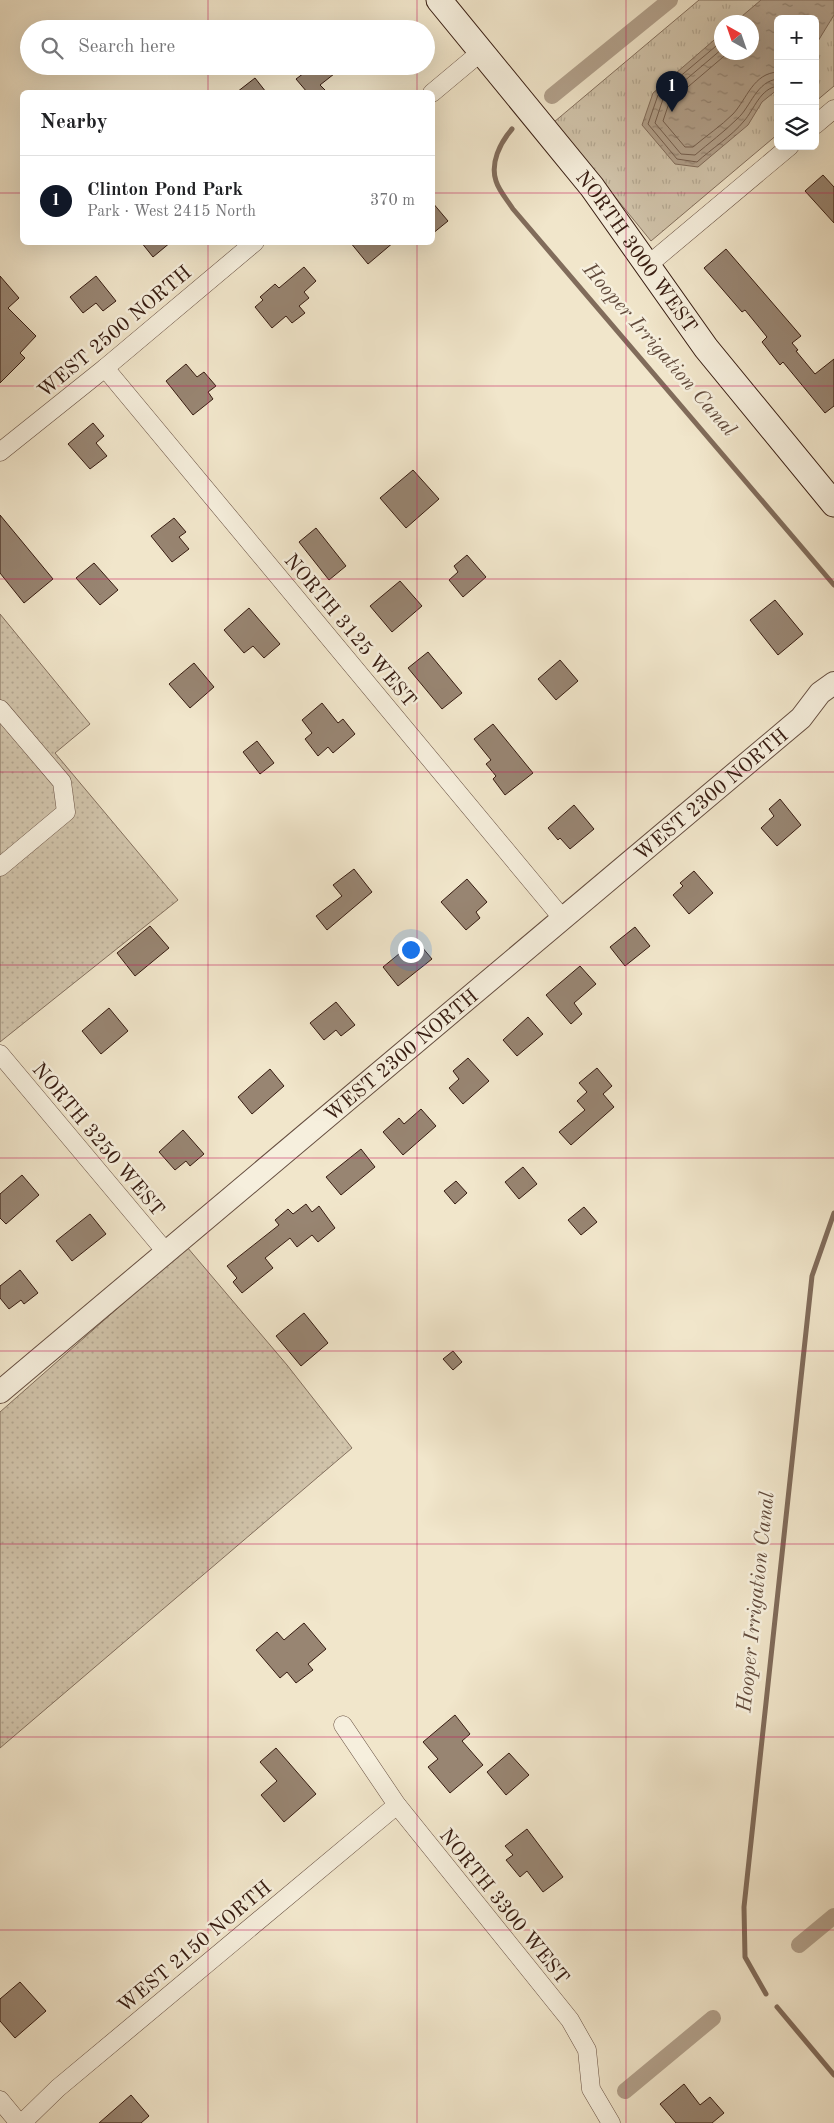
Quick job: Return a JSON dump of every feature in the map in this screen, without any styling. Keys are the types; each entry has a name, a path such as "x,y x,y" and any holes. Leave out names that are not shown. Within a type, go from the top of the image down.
{"main road":[{"name":"NORTH 3000 WEST","path":"439,0 592,187 706,348 834,504"}],"street":[{"path":"435,90 481,52"},
{"path":"819,122 834,109"},
{"path":"648,265 785,150"},
{"name":"WEST 2500 NORTH","path":"0,452 106,368 251,245"},
{"name":"NORTH 3125 WEST","path":"106,368 563,919"},
{"name":"WEST 2300 NORTH","path":"801,718 820,693 834,683"},
{"name":"WEST 2300 NORTH","path":"0,1392 801,718 834,700"},
{"path":"0,709 62,782 66,812 0,867"},
{"name":"NORTH 3250 WEST","path":"0,1054 166,1252"},
{"name":"NORTH 3300 WEST","path":"343,1724 397,1805 570,2020 587,2050 591,2089 611,2123"},
{"name":"WEST 2150 NORTH","path":"21,2123 58,2088 397,1805"},
{"path":"0,2100 21,2123"}],"green space":[{"path":"699,0 834,0 834,86 819,99 819,15 774,15 774,137 651,241 554,122"},
{"path":"0,614 90,724 55,753 178,900 0,1042"},
{"path":"187,1247 287,1365 352,1448 0,1748 0,1412"}],"water":[{"path":"761,0 834,0 834,15 819,39 819,15 774,15 774,92 762,102 748,125 698,167 675,164 642,125 653,93 714,40 714,60 759,60 759,15 743,15"}],"building":[{"path":"301,75 333,75 320,85 325,90 305,90 296,79"},
{"path":"255,78 264,90 240,90"},
{"path":"823,175 834,187 834,223 805,191"},
{"path":"435,206 448,221 435,232"},
{"path":"143,245 167,245 153,257"},
{"path":"352,245 390,245 368,264"},
{"path":"726,249 801,336 792,343 798,350 796,351 815,374 834,359 834,406 825,413 783,362 780,365 762,342 767,337 745,310 742,312 704,268"},
{"path":"304,267 316,281 304,292 309,298 299,306 305,313 292,323 286,316 272,328 255,307 263,300 260,297 275,284 279,288"},
{"path":"0,276 19,298 8,308 36,336 20,353 25,358 0,383"},
{"path":"96,276 116,301 103,311 96,303 83,313 70,297"},
{"path":"186,364 197,377 204,372 216,386 208,392 213,399 193,415 166,381"},
{"path":"93,423 104,436 96,443 107,456 90,469 68,444"},
{"path":"413,470 439,499 406,528 380,498"},
{"path":"0,515 53,579 24,603 0,573"},
{"path":"174,518 186,532 179,537 189,549 172,562 151,536"},
{"path":"316,528 346,566 329,580 299,542"},
{"path":"467,555 486,577 463,597 449,580 458,572 454,566"},
{"path":"94,563 118,590 100,605 76,578"},
{"path":"400,581 422,606 392,632 370,606"},
{"path":"775,600 803,634 778,655 750,620"},
{"path":"249,608 280,644 264,658 253,646 244,653 224,630"},
{"path":"428,652 462,693 442,709 408,668"},
{"path":"560,660 578,681 556,700 538,679"},
{"path":"194,663 214,687 190,708 169,684"},
{"path":"322,703 338,723 343,719 355,734 333,753 328,747 318,756 305,739 312,733 302,720"},
{"path":"493,724 533,773 505,795 493,779 496,776 486,764 491,760 474,739"},
{"path":"257,741 274,763 260,774 243,752"},
{"path":"780,799 801,825 777,846 761,828 774,816 769,809"},
{"path":"574,805 594,829 570,849 560,838 558,840 548,828"},
{"path":"354,869 372,892 327,930 316,916 342,896 333,885"},
{"path":"694,871 713,893 689,914 673,895 683,886 680,883"},
{"path":"467,879 487,902 476,912 480,918 466,930 441,902"},
{"path":"150,926 169,948 135,976 117,953"},
{"path":"635,927 650,946 625,966 610,947"},
{"path":"416,940 432,959 398,986 383,967"},
{"path":"580,966 596,984 574,1003 582,1014 571,1024 546,995"},
{"path":"336,1002 355,1025 341,1036 336,1030 324,1040 310,1023"},
{"path":"109,1008 128,1031 101,1054 82,1031"},
{"path":"528,1017 543,1034 517,1056 503,1040"},
{"path":"468,1058 489,1081 463,1104 449,1088 459,1079 453,1071"},
{"path":"597,1068 612,1086 603,1094 614,1107 571,1145 559,1132 585,1110 577,1101 587,1092 579,1083"},
{"path":"270,1069 284,1086 252,1114 238,1097"},
{"path":"421,1109 436,1126 403,1155 383,1132 399,1118 404,1124"},
{"path":"183,1130 204,1154 190,1166 186,1161 175,1170 159,1152"},
{"path":"361,1149 375,1167 341,1195 326,1177"},
{"path":"523,1167 537,1184 519,1199 505,1182"},
{"path":"22,1175 39,1195 6,1224 0,1218 0,1194"},
{"path":"456,1181 467,1193 455,1204 444,1191"},
{"path":"306,1204 312,1212 319,1206 335,1228 318,1242 312,1235 297,1247 290,1238 265,1258 273,1268 242,1293 233,1282 237,1278 227,1266 279,1225 275,1220 288,1209 293,1214"},
{"path":"584,1207 597,1222 581,1235 568,1220"},
{"path":"90,1214 106,1234 72,1261 56,1241"},
{"path":"20,1270 38,1293 24,1304 21,1300 9,1309 0,1298 0,1286"},
{"path":"304,1313 328,1343 301,1366 276,1336"},
{"path":"453,1351 462,1362 453,1370 443,1359"},
{"path":"304,1623 326,1649 308,1664 313,1670 296,1683 287,1672 280,1678 256,1650 277,1632 284,1640"},
{"path":"455,1715 470,1734 462,1741 483,1765 450,1793 428,1767 438,1759 423,1742"},
{"path":"276,1748 316,1794 284,1822 261,1795 277,1781 260,1762"},
{"path":"509,1753 529,1775 506,1795 487,1772"},
{"path":"527,1829 563,1877 543,1892 527,1871 520,1877 506,1860 513,1855 505,1846"},
{"path":"20,1982 46,2011 15,2038 0,2021 0,1999"},
{"path":"684,2084 700,2105 710,2097 724,2113 712,2123 676,2123 660,2104"},
{"path":"131,2095 149,2116 141,2123 99,2123"}],"waterway":[{"name":"Hooper Irrigation Canal","path":"552,96 670,0"},
{"name":"Hooper Irrigation Canal","path":"512,129 497,154 494,174 497,185 513,209 834,585"},
{"name":"Hooper Irrigation Canal","path":"766,1994 745,1957 744,1907 812,1276 834,1213"},
{"path":"799,1945 834,1916"},
{"name":"Hooper Irrigation Canal","path":"777,2007 834,2075"},
{"path":"625,2091 713,2018"}],"place":[{"name":"Clinton Pond Park","path":"672,112"}]}
